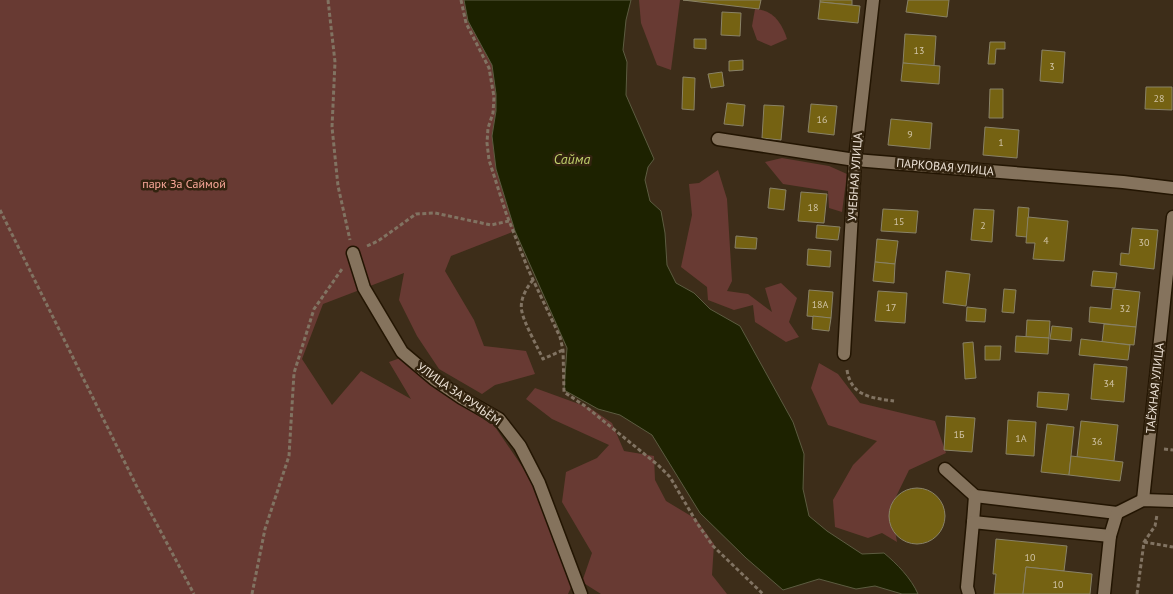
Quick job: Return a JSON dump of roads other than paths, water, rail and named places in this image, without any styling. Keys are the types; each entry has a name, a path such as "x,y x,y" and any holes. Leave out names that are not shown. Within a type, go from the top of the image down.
{"street":[{"name":"УЧЕБНАЯ УЛИЦА","path":"844,354 855,160 873,0"},
{"name":"ПАРКОВАЯ УЛИЦА","path":"718,139 855,160 1123,182 1173,188"},
{"name":"ТАЁЖНАЯ УЛИЦА","path":"1144,500 1173,217"},
{"name":"УЛИЦА ЗА РУЧЬЁМ","path":"353,253 364,288 402,352 434,379 462,398 499,419 520,446 539,483 582,594"},
{"path":"945,469 975,496 1117,513 1144,500 1173,501"},
{"path":"969,594 967,587 975,496"},
{"path":"1104,594 1110,536 1117,513"},
{"path":"974,522 1110,536"}],"water":[{"name":"Сайма","path":"464,0 631,0 626,20 623,50 627,62 626,95 654,159 648,167 645,180 650,201 661,211 665,233 667,265 676,283 694,293 710,309 740,326 793,422 804,454 803,489 809,516 827,531 862,554 884,553 912,582 918,594 902,594 875,586 856,589 819,579 783,590 746,558 700,513 652,435 620,415 598,409 564,390 567,348 515,231 496,169 492,136 496,111 496,94 492,65 468,21"}],"park label":[{"name":"парк За Саймой","path":"184,184"}]}
